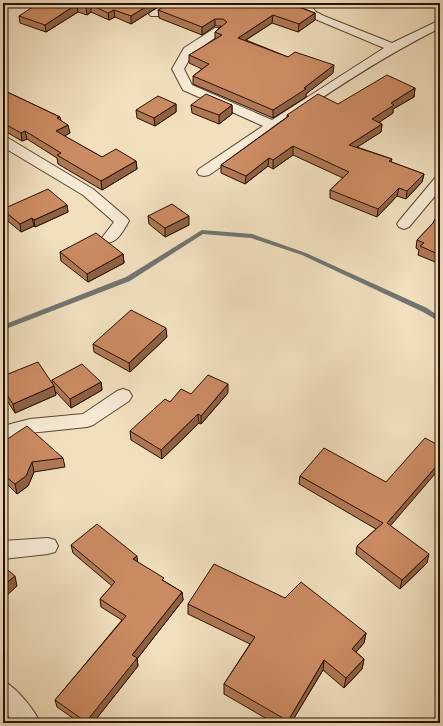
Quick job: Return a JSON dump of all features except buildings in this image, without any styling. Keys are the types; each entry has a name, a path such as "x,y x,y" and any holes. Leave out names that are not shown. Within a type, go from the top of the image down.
{"street":[{"path":"32,3 60,11"},
{"path":"155,14 175,3"},
{"path":"303,3 312,14 320,18 393,47"},
{"path":"204,172 286,115 393,47 440,23"},
{"path":"219,30 188,51 178,69 187,87 273,125"},
{"path":"3,140 88,192 122,221 108,239"},
{"path":"404,224 440,181"},
{"path":"3,433 30,426 87,420 122,396"},
{"path":"3,550 48,546"},
{"path":"3,692 29,723"}],"waterway":[{"path":"3,328 128,279 202,232 252,236 304,254 425,310 440,320"}]}
